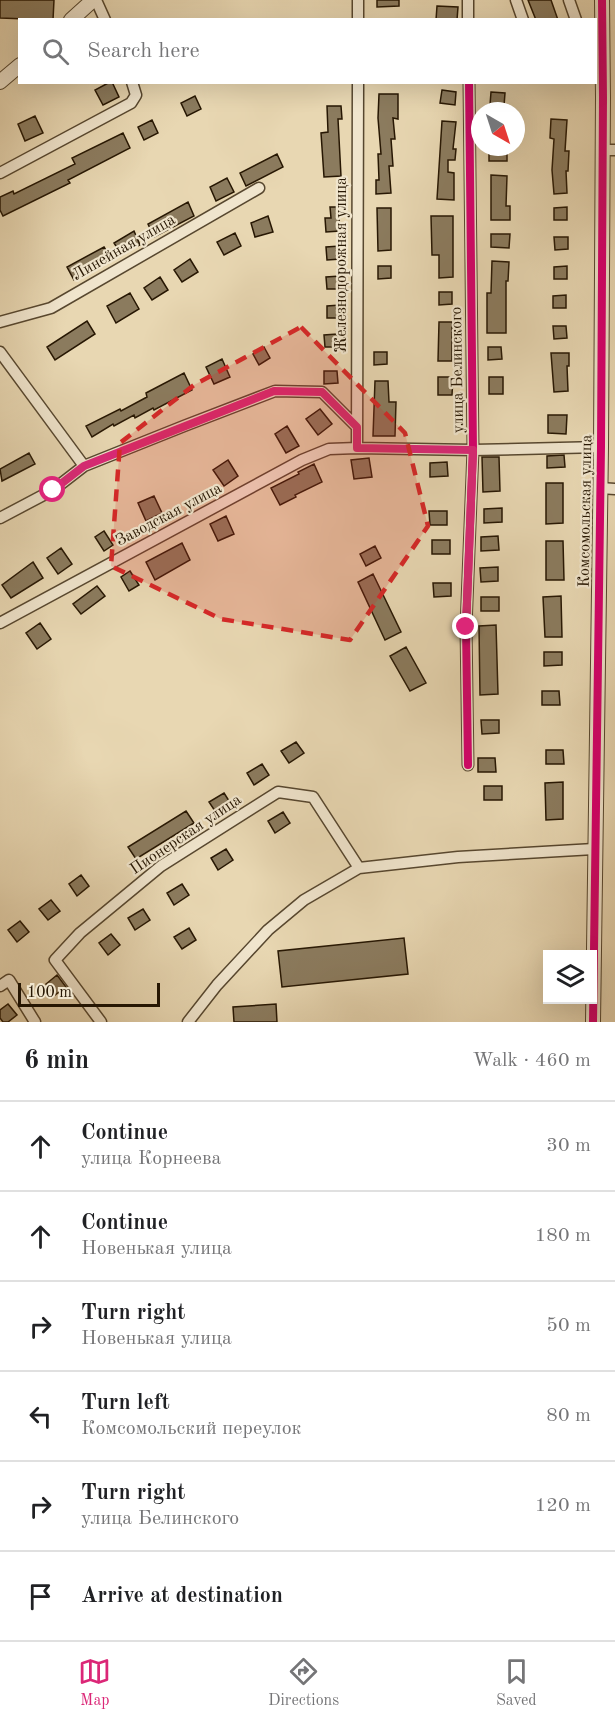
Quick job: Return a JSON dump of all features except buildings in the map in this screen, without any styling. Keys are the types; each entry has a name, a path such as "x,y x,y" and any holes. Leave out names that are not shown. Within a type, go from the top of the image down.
{"street":[{"path":"73,18 95,0 104,18"},
{"path":"358,0 358,18"},
{"path":"468,0 468,18"},
{"path":"516,0 522,18"},
{"path":"569,0 575,18"},
{"name":"Комсомольская улица","path":"594,1022 594,849 600,447 609,150 603,97 602,0"},
{"path":"0,82 18,67"},
{"path":"597,77 603,97"},
{"path":"0,173 131,103 136,95 133,84"},
{"name":"Железнодорожная улица","path":"357,448 358,84"},
{"name":"улица Белинского","path":"468,765 466,627 473,450 469,84"},
{"name":"Линейная улица","path":"0,322 51,308 259,188"},
{"path":"0,352 84,466"},
{"path":"0,518 53,490 84,466 274,391 322,392 357,427"},
{"name":"Заводская улица","path":"0,623 302,460 329,449 473,450 600,447"},
{"path":"600,488 615,489"},
{"name":"Пионерская улица","path":"101,1022 55,960 80,933 161,866 278,792 313,797 359,868"},
{"path":"188,1022 217,985 268,930 304,900 359,868 458,857 594,849"},
{"path":"0,986 9,980 34,1022"}],"highlighted area":[{"path":"301,327 405,433 428,526 350,640 221,619 111,566 120,443 194,385"}],"cycle path":[{"path":"593,1022 601,447 602,0"},
{"path":"468,765 466,627 473,450 469,84"}],"route":[{"path":"53,490 84,466 274,391 322,392 357,427 357,448 473,450 466,627"}]}
